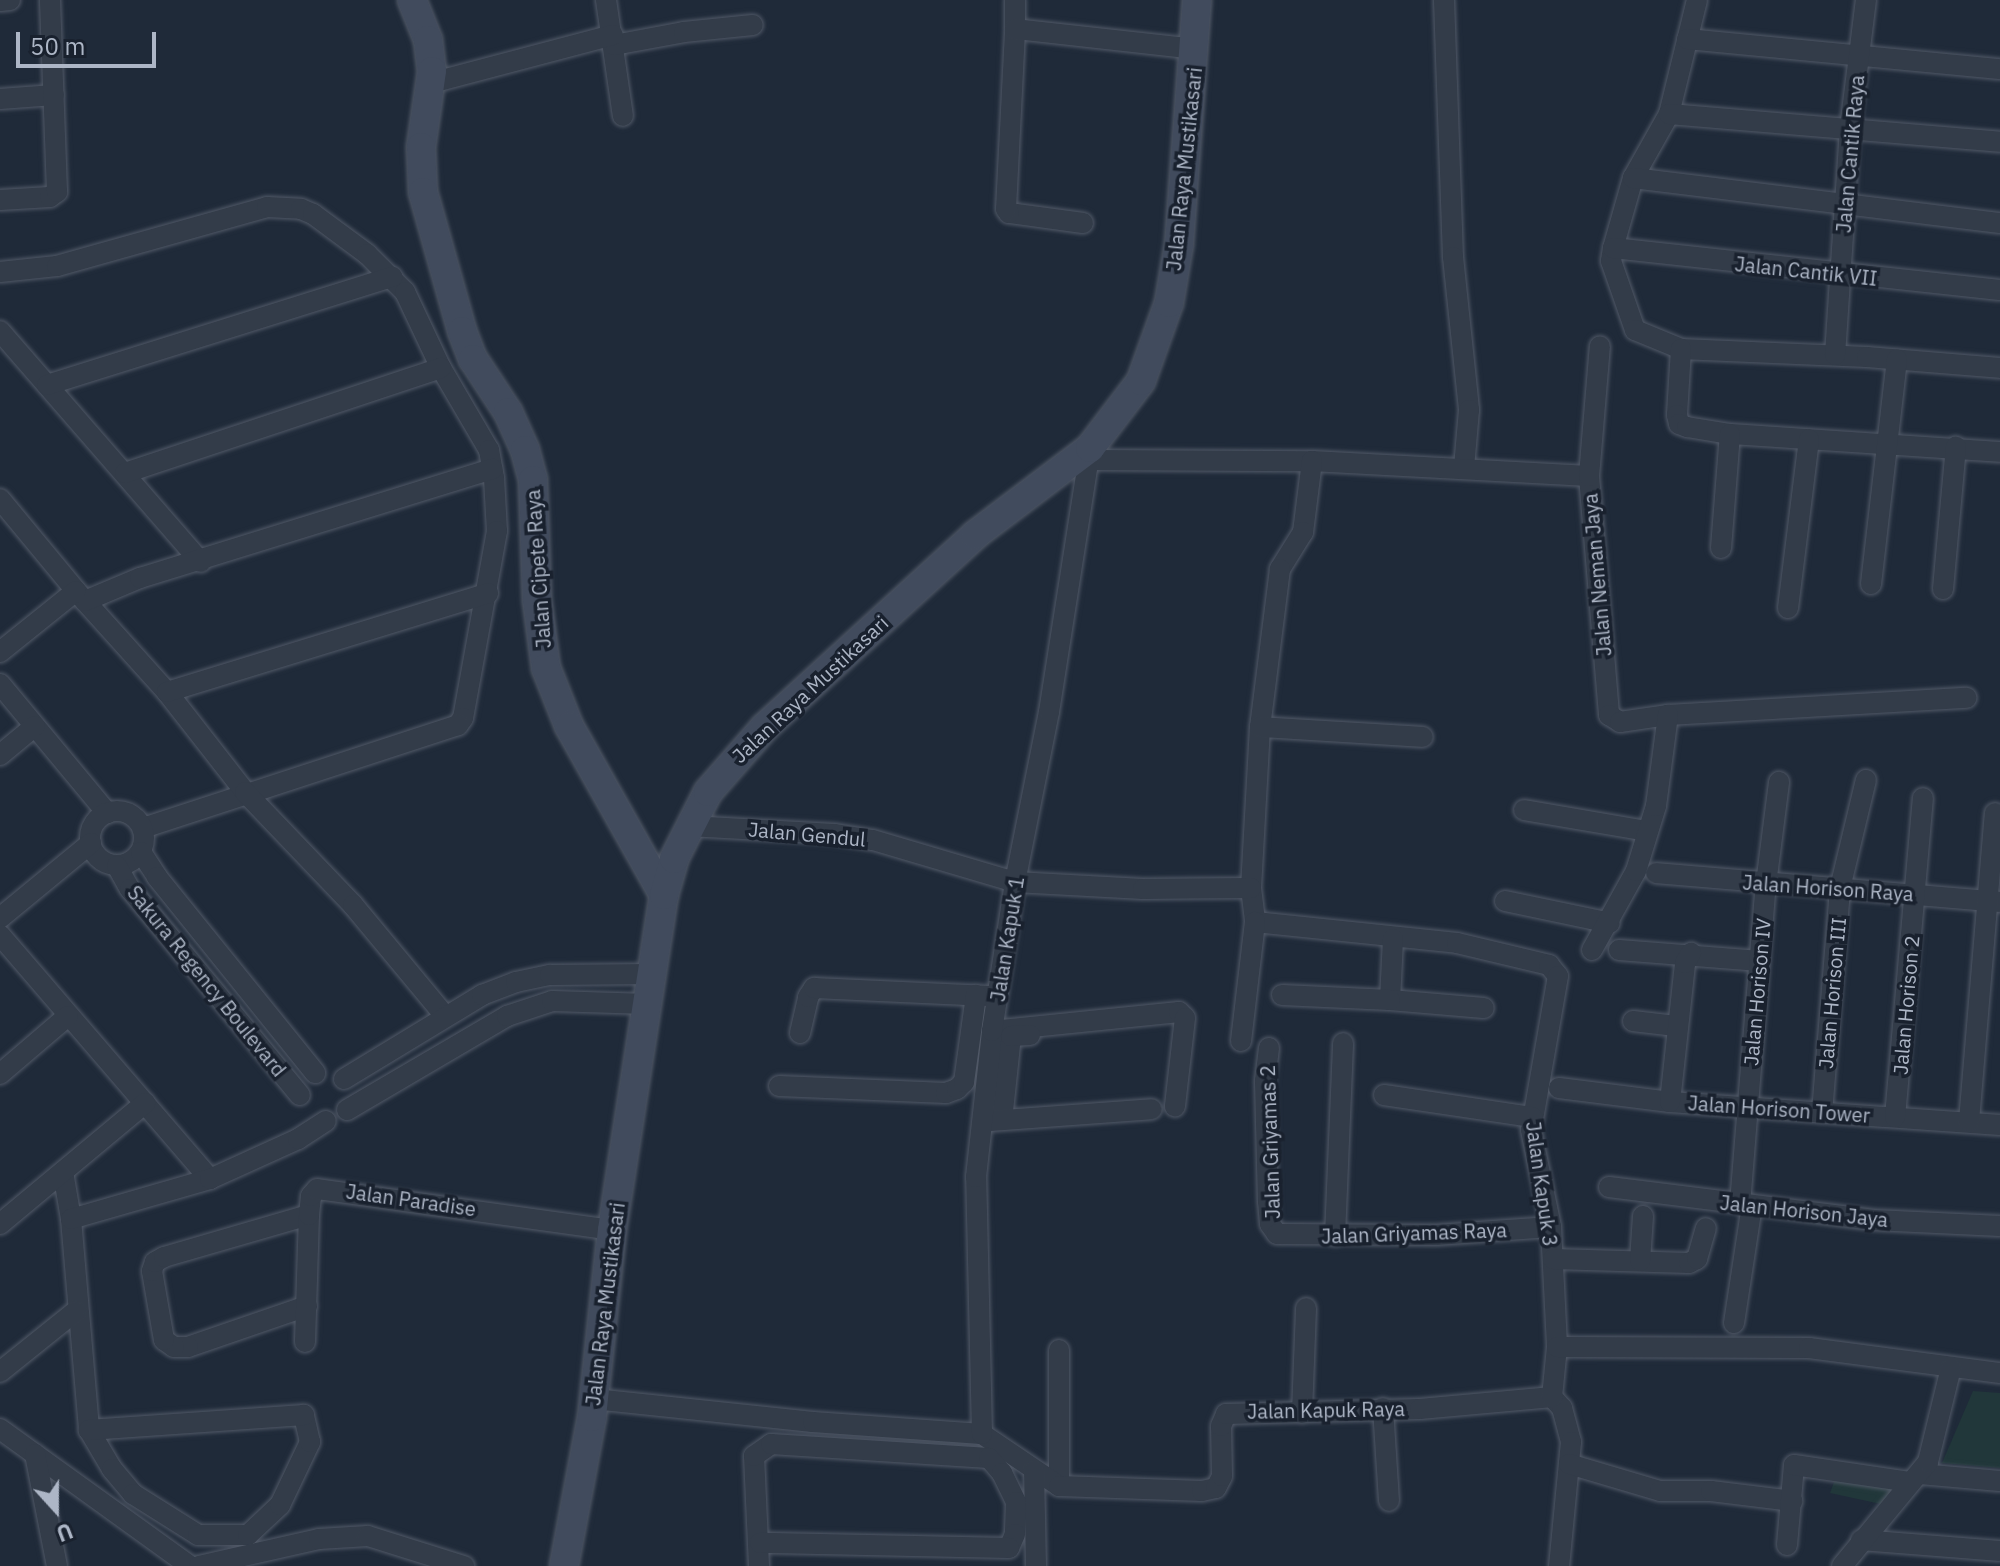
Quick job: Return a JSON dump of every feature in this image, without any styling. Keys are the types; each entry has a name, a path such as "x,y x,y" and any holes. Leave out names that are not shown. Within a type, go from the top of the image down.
{"main road":[{"name":"Jalan Cipete Raya","path":"412,0 428,40 431,83 421,147 422,184 462,331 473,359 508,412 525,450 533,480 537,600 546,668 569,726 664,895"},
{"name":"Jalan Raya Mustikasari","path":"564,1566 594,1399 612,1230 664,895 689,826 708,792 765,727 975,535 1090,454 1141,381 1169,303 1179,244 1197,0"}],"street":[{"path":"0,1 10,0"},
{"path":"0,200 50,197 57,192 50,0"},
{"path":"606,0 623,116"},
{"path":"1015,0 1006,209 1009,213 1083,223"},
{"path":"1444,0 1453,257 1469,410 1464,467"},
{"path":"1697,0 1669,114 1633,178 1613,248 1611,261 1635,330 1681,349 1835,355 2000,368"},
{"name":"Jalan Cantik Raya","path":"1835,355 1850,128 1866,0"},
{"path":"431,83 614,40 753,25"},
{"path":"1015,29 1195,49"},
{"path":"1687,39 1859,58 2000,69"},
{"path":"0,99 54,95"},
{"path":"1669,114 2000,142"},
{"path":"1633,178 1845,207 2000,223"},
{"path":"0,272 57,266 267,207 287,207 313,214 392,277 413,304 441,368 476,423 489,450 497,531 463,718 458,725 245,792 143,828"},
{"name":"Jalan Cantik VII","path":"1613,248 2000,290"},
{"path":"47,385 392,277"},
{"path":"0,331 201,562"},
{"path":"1589,476 1600,346"},
{"path":"1681,349 1679,424 1730,434 1886,447 1956,447 2000,452"},
{"path":"1871,584 1897,359"},
{"path":"125,473 441,368"},
{"path":"1721,548 1730,434"},
{"path":"1788,608 1809,439"},
{"path":"1943,589 1956,447"},
{"name":"Jalan Neman Jaya","path":"1090,454 1464,467 1589,476 1609,715 1620,722 1668,715 1967,698"},
{"name":"Jalan Kapuk 1","path":"982,1434 979,1427 976,1177 992,1121 992,1031 1015,882 1049,712 1090,454"},
{"path":"1241,1041 1255,922 1251,888 1260,727 1280,569 1303,532 1312,461"},
{"path":"0,652 81,596 201,562 493,469"},
{"path":"0,499 167,692 245,792 353,905 445,1016"},
{"path":"167,692 488,593"},
{"path":"0,684 107,813"},
{"path":"1592,950 1610,923 1636,871 1656,806 1668,715"},
{"path":"0,755 35,726"},
{"path":"1260,727 1423,737"},
{"name":"Jalan Horison III","path":"1822,1113 1840,888 1866,780"},
{"name":"Jalan Horison IV","path":"1734,1323 1746,1205 1747,1106 1766,884 1779,782"},
{"name":"Jalan Horison 2","path":"1895,1117 1923,798"},
{"path":"1524,810 1647,831"},
{"path":"107,813 128,813 143,828 145,838 141,852 128,864 117,866 98,858 91,843 92,828 107,813"},
{"path":"1969,1121 1995,901 1995,813"},
{"name":"Jalan Gendul","path":"689,826 834,834 873,840 1015,882 1143,889 1251,888"},
{"path":"0,918 91,843"},
{"name":"Sakura Regency Boulevard","path":"141,852 157,877 315,1073"},
{"name":"Sakura Regency Boulevard","path":"117,866 130,889 300,1095"},
{"name":"Jalan Horison Raya","path":"1656,873 1995,901"},
{"path":"1505,901 1610,923"},
{"path":"1255,922 1393,939 1390,1000"},
{"path":"0,935 210,1179"},
{"name":"Jalan Kapuk 3","path":"1393,939 1481,948 1549,965 1558,976 1532,1117 1535,1153 1551,1227 1557,1347"},
{"path":"1619,950 1691,953 1760,961"},
{"path":"1670,1102 1676,1026 1685,963 1691,953"},
{"path":"606,973 606,1000"},
{"path":"344,1079 445,1016 516,982 550,975 652,974"},
{"path":"800,1033 808,997 814,988 997,997"},
{"path":"493,991 507,1016"},
{"path":"779,1086 946,1093 957,1089 964,1082 976,995"},
{"path":"1282,995 1484,1008"},
{"path":"71,1219 210,1179 298,1139 326,1121 339,1118 347,1110 507,1016 552,1001 606,1000 648,1004"},
{"path":"992,1031 1179,1012 1185,1018 1175,1106"},
{"path":"0,1074 68,1016"},
{"path":"1633,1021 1676,1026"},
{"path":"1142,1029 1011,1036 992,1121 1152,1109"},
{"path":"1335,1236 1343,1043"},
{"name":"Jalan Griyamas 2","path":"1269,1048 1265,1081 1268,1201 1270,1224 1277,1234"},
{"path":"326,1121 311,1118 304,1111 300,1095 303,1082 315,1073 330,1071 344,1079 350,1091 347,1110"},
{"name":"Jalan Horison Tower","path":"1559,1088 1670,1102 2000,1125"},
{"path":"1384,1095 1532,1117"},
{"path":"0,1224 145,1103"},
{"path":"63,1172 71,1219 76,1311 89,1430 112,1469 133,1494 198,1535 221,1538 248,1535 280,1505 310,1442 304,1415 89,1430"},
{"name":"Jalan Horison Jaya","path":"1609,1187 1874,1220 2000,1226"},
{"name":"Jalan Paradise","path":"309,1215 311,1196 317,1189 328,1188 612,1230"},
{"path":"305,1342 307,1306 309,1215 164,1257 155,1262 152,1271 164,1340 174,1347 188,1347 307,1306"},
{"path":"1640,1261 1643,1216"},
{"name":"Jalan Griyamas Raya","path":"1277,1234 1436,1235 1551,1227"},
{"path":"1553,1259 1695,1262 1706,1228"},
{"path":"1302,1413 1306,1308"},
{"path":"0,1372 76,1311"},
{"path":"1559,1566 1571,1442 1562,1408 1552,1397 1557,1347 1809,1348 2000,1373"},
{"path":"1059,1350 1059,1486"},
{"path":"1842,1566 1928,1462 1951,1368"},
{"name":"Jalan Kapuk Raya","path":"1059,1486 1202,1491 1216,1488 1222,1476 1221,1426 1226,1414 1420,1409 1552,1397"},
{"path":"594,1399 813,1422 982,1434 1059,1486"},
{"path":"1383,1408 1389,1501"},
{"path":"0,1429 190,1566"},
{"path":"759,1566 754,1456 771,1444 989,1458 1002,1473 1016,1502 1015,1534 1009,1548 760,1543"},
{"path":"35,1454 57,1566"},
{"path":"1569,1464 1660,1491 1711,1491 1792,1501"},
{"path":"1787,1545 1794,1465 1915,1478 2000,1481"},
{"path":"1034,1470 1036,1566"},
{"path":"199,1566 319,1539 368,1536 464,1566"},
{"path":"1861,1540 2000,1551"}],"green space":[{"path":"1973,1391 2000,1393 2000,1468 1942,1463"},
{"path":"1837,1474 1897,1484 1881,1504 1830,1493"}]}
